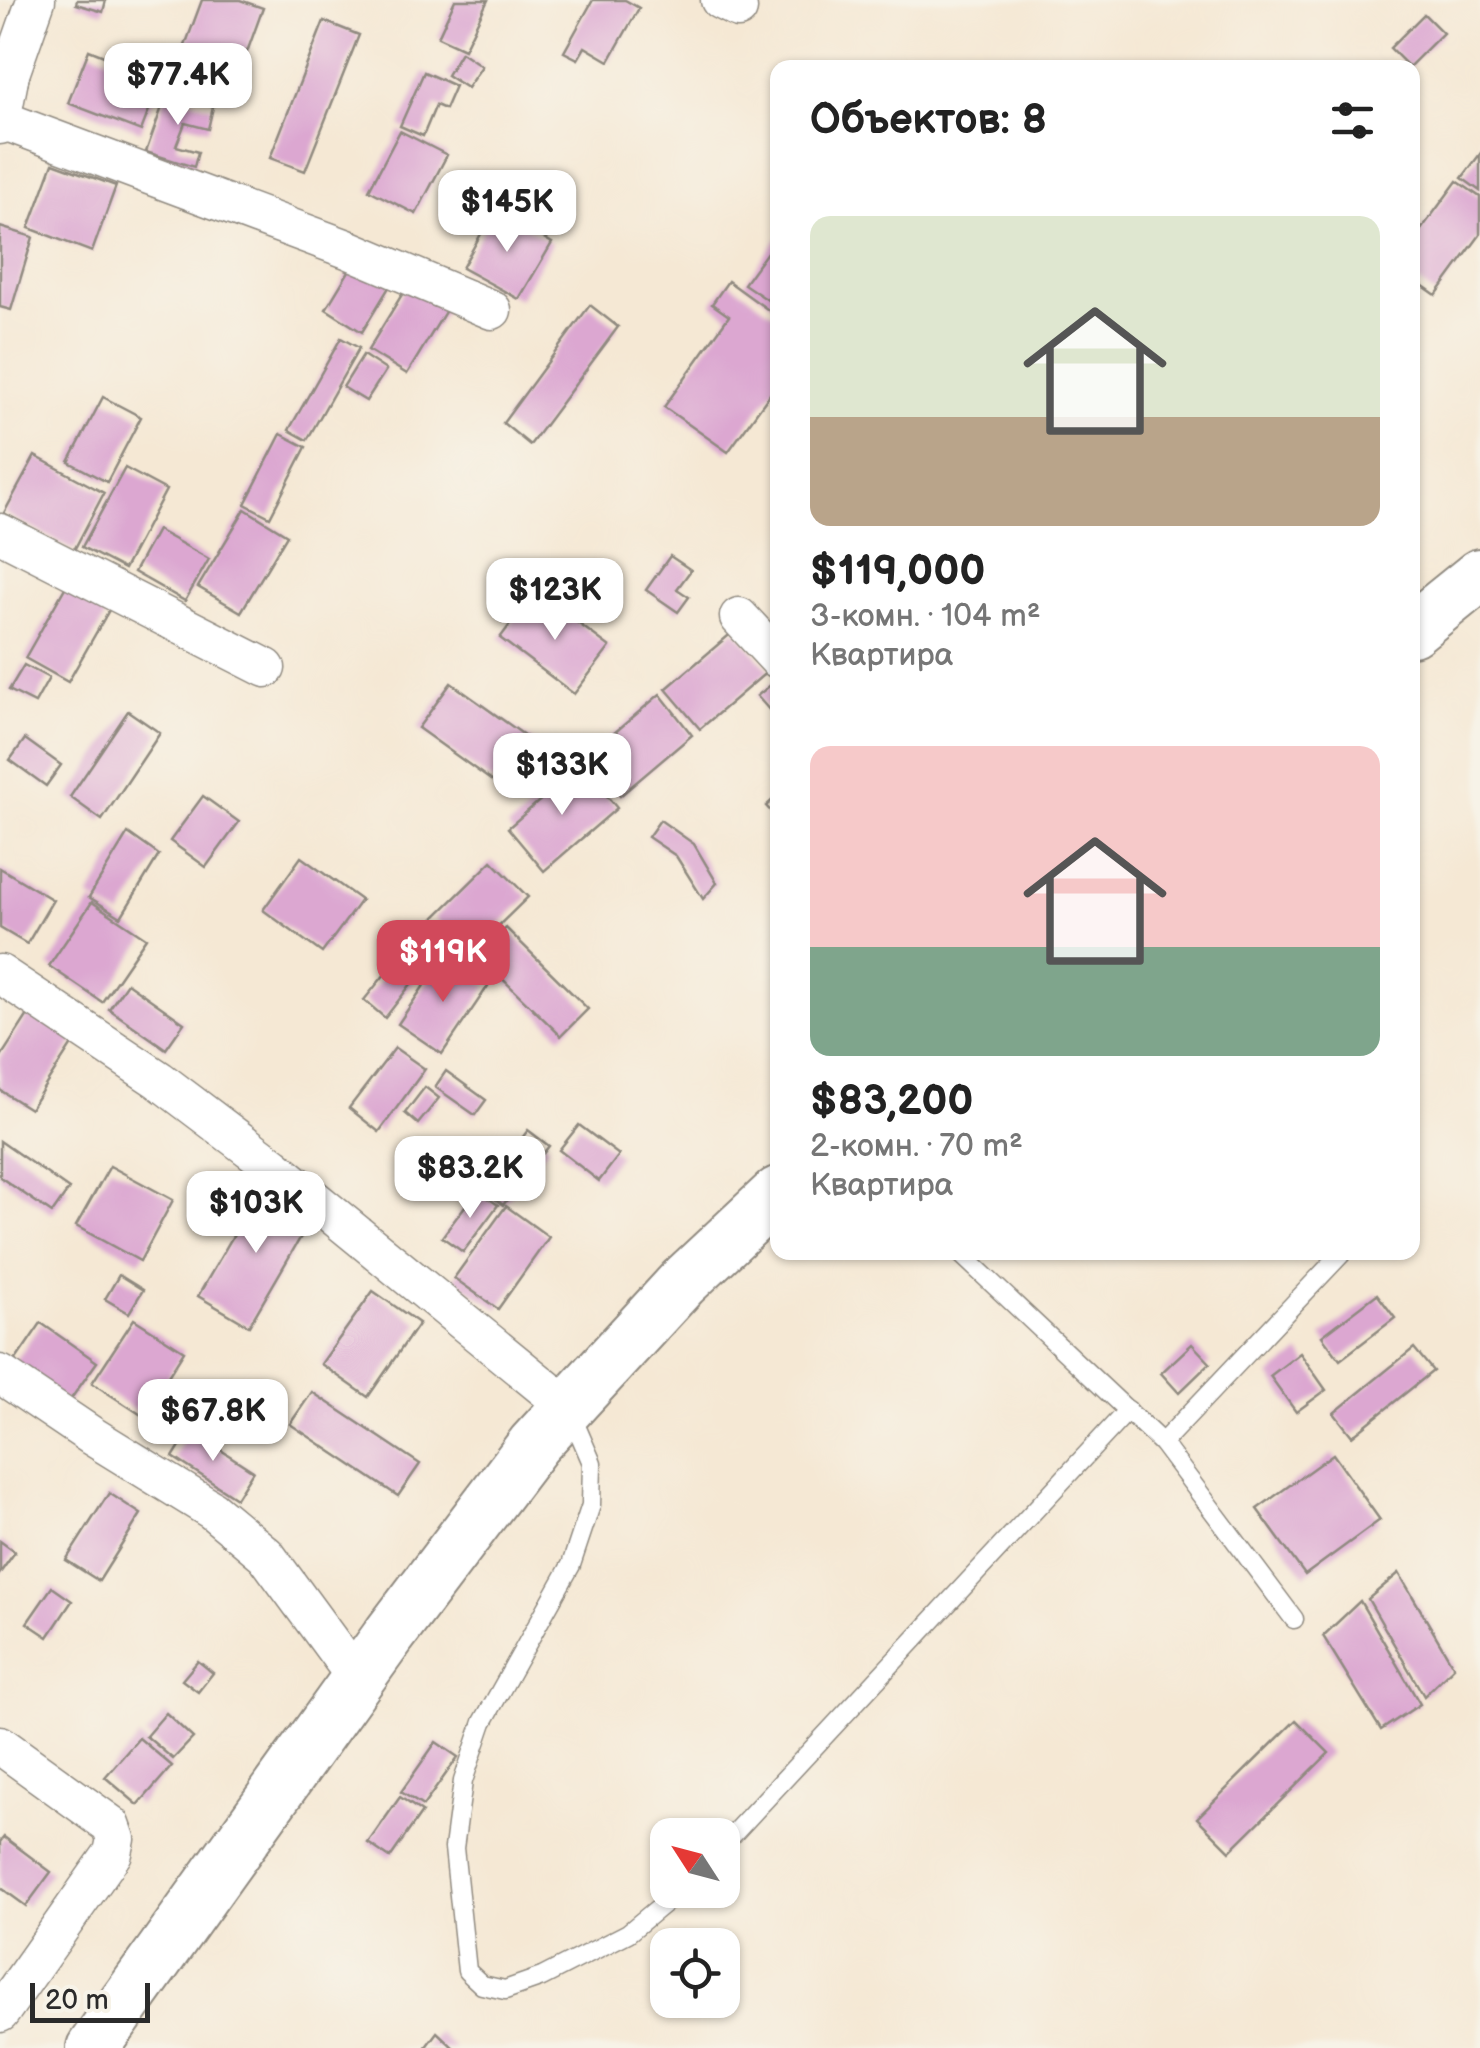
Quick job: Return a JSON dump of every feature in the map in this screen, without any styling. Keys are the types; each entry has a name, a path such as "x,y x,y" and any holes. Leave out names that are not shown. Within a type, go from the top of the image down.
{"main road":[{"path":"1420,623 1480,574"},
{"path":"93,2048 358,1679 534,1444 683,1282 770,1200"}],"street":[{"path":"36,0 5,70 1,122 350,250 492,310"},
{"path":"0,533 266,668"},
{"path":"740,617 770,650"},
{"path":"0,974 159,1080 273,1166 568,1407"},
{"path":"0,1374 212,1510 266,1555 358,1679"},
{"path":"0,1745 110,1825 116,1838 113,1853 0,2013"}],"lane":[{"path":"966,1260 1162,1443 1294,1619"},
{"path":"1162,1443 1334,1260"},
{"path":"568,1407 592,1462 591,1505 572,1565 483,1722 464,1781 454,1848 467,1971 482,1985 505,1990 542,1977 628,1933 658,1908"},
{"path":"740,1827 1128,1410"}],"building":[{"path":"77,0 106,0 103,12 76,4"},
{"path":"202,0 240,0 263,8 230,99 173,78"},
{"path":"455,0 488,0 464,49 438,37"},
{"path":"593,0 625,0 639,8 609,61 585,47 578,59 564,52"},
{"path":"1424,14 1443,33 1416,60 1402,60 1390,48"},
{"path":"324,21 359,35 305,171 270,158"},
{"path":"89,50 161,79 141,131 68,103"},
{"path":"461,52 482,66 467,88 447,75"},
{"path":"424,72 455,86 445,109 436,105 423,136 400,126"},
{"path":"167,93 213,107 208,129 185,123 176,146 198,152 194,167 146,152"},
{"path":"400,131 447,155 416,214 369,190"},
{"path":"1480,154 1480,191 1462,178"},
{"path":"53,163 116,186 92,252 29,228"},
{"path":"1457,181 1480,197 1480,235 1436,295 1420,284 1420,231"},
{"path":"495,209 552,243 519,299 462,268"},
{"path":"0,227 33,237 11,310 0,307"},
{"path":"770,248 770,302 744,284"},
{"path":"358,256 394,279 362,332 326,309"},
{"path":"728,281 770,311 770,394 728,452 664,407 729,316 712,304"},
{"path":"409,283 448,307 407,374 368,350"},
{"path":"590,305 618,327 530,445 503,423"},
{"path":"341,338 359,348 307,440 289,430"},
{"path":"363,355 386,370 366,401 343,387"},
{"path":"103,397 141,417 107,482 69,462"},
{"path":"281,434 306,447 270,517 245,504"},
{"path":"35,456 104,493 74,550 4,513"},
{"path":"125,468 166,490 124,569 82,547"},
{"path":"245,509 287,535 241,612 198,587"},
{"path":"157,530 209,559 185,601 134,572"},
{"path":"670,556 691,570 677,589 689,597 678,612 646,590"},
{"path":"70,579 113,603 68,682 25,658"},
{"path":"535,591 610,647 574,694 500,638"},
{"path":"735,630 769,670 700,729 666,689"},
{"path":"24,665 49,678 35,703 9,690"},
{"path":"451,683 545,750 513,796 418,728"},
{"path":"770,685 770,711 757,696"},
{"path":"660,694 692,735 620,796 586,757"},
{"path":"128,711 160,733 102,820 70,797"},
{"path":"25,739 61,765 46,786 10,760"},
{"path":"581,765 617,808 544,871 508,828"},
{"path":"203,796 239,822 206,867 170,841"},
{"path":"660,820 694,844 717,883 703,899 676,856 648,837"},
{"path":"128,833 159,855 121,917 89,897"},
{"path":"301,857 361,900 322,953 263,910"},
{"path":"492,861 528,897 487,937 477,927 460,944 434,918"},
{"path":"0,868 53,900 27,944 0,928"},
{"path":"92,902 146,938 102,1002 49,966"},
{"path":"506,928 588,1009 561,1036 479,956"},
{"path":"411,942 431,958 385,1018 364,1000"},
{"path":"444,956 488,986 442,1054 398,1024"},
{"path":"127,983 184,1023 166,1049 109,1009"},
{"path":"35,1004 80,1032 30,1109 0,1090 0,1058"},
{"path":"395,1048 425,1069 379,1132 349,1108"},
{"path":"446,1071 486,1100 475,1115 435,1087"},
{"path":"425,1087 439,1098 418,1124 405,1113"},
{"path":"579,1125 619,1155 599,1181 559,1150"},
{"path":"528,1130 549,1146 503,1205 481,1188 501,1163 492,1156 504,1141 514,1149"},
{"path":"0,1141 69,1189 52,1213 0,1177"},
{"path":"110,1166 173,1200 140,1261 76,1226"},
{"path":"262,1186 313,1216 249,1326 198,1296"},
{"path":"477,1190 498,1205 463,1252 442,1237"},
{"path":"506,1206 549,1237 498,1309 454,1278"},
{"path":"119,1275 143,1290 129,1313 105,1299"},
{"path":"373,1291 419,1323 368,1397 321,1364"},
{"path":"1377,1294 1395,1318 1340,1360 1322,1336"},
{"path":"134,1319 184,1351 143,1416 92,1383"},
{"path":"41,1323 97,1362 68,1403 13,1364"},
{"path":"1192,1344 1210,1363 1179,1393 1161,1373"},
{"path":"1414,1348 1433,1371 1352,1436 1334,1413"},
{"path":"1300,1353 1326,1390 1296,1412 1270,1376"},
{"path":"312,1392 420,1464 398,1496 290,1424"},
{"path":"190,1430 253,1471 236,1498 173,1457"},
{"path":"1333,1454 1380,1520 1305,1575 1257,1509"},
{"path":"109,1493 141,1514 99,1581 66,1560"},
{"path":"0,1541 15,1552 0,1573"},
{"path":"1399,1573 1454,1667 1424,1696 1368,1599"},
{"path":"52,1587 72,1601 48,1637 27,1623"},
{"path":"1360,1601 1420,1704 1381,1730 1323,1636"},
{"path":"198,1661 213,1673 198,1692 182,1680"},
{"path":"166,1713 193,1738 173,1759 146,1736"},
{"path":"1296,1720 1329,1753 1230,1851 1197,1818"},
{"path":"139,1738 172,1766 138,1805 105,1777"},
{"path":"436,1742 458,1757 423,1806 401,1792"},
{"path":"400,1797 422,1812 390,1858 368,1843"},
{"path":"4,1837 51,1872 26,1906 0,1887 0,1842"},
{"path":"437,2032 454,2048 425,2048"}]}
